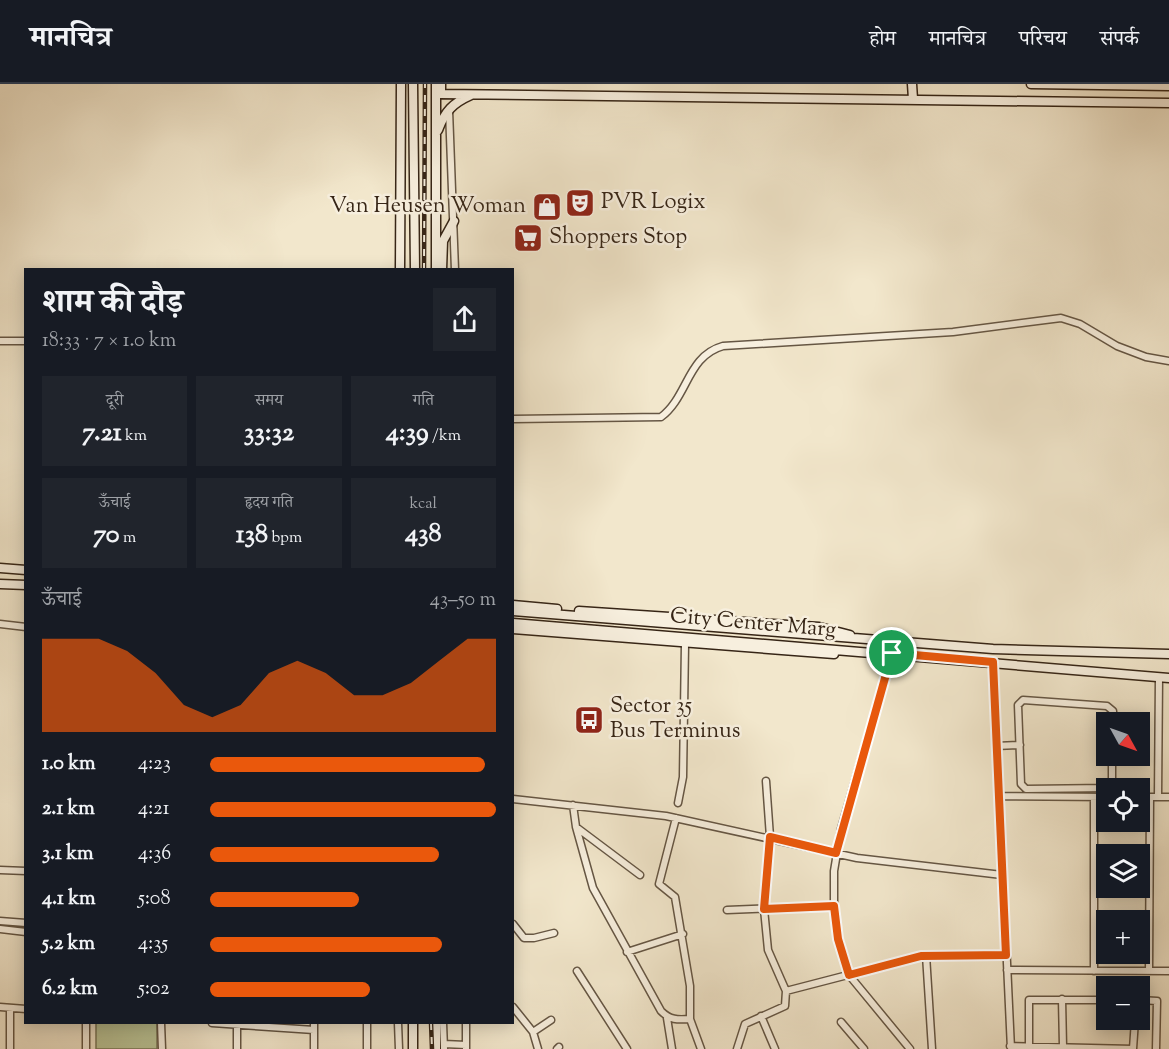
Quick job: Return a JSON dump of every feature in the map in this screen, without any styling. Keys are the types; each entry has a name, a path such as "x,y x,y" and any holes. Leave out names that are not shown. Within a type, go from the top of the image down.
{"main road":[{"path":"400,268 401,84"},
{"path":"413,84 415,268"},
{"path":"436,84 436,268"},
{"path":"441,84 441,94 1169,103"},
{"path":"912,84 913,99"},
{"path":"1031,84 1169,86"},
{"path":"436,142 444,115 454,103 474,94"},
{"path":"442,268 443,240 454,221"},
{"path":"0,568 23,569"},
{"path":"3,584 24,587"},
{"path":"514,604 819,627 859,638"},
{"name":"City Center Marg","path":"514,611 993,649 1169,654"},
{"name":"City Center Marg","path":"514,623 1169,678"},
{"path":"514,629 807,653 838,654 855,650"},
{"path":"413,1024 413,1049"},
{"path":"436,1024 441,1047"}],"street":[{"path":"449,109 455,268"},
{"path":"514,419 661,417 673,406 701,357 710,350 723,346 953,332 1061,318 1080,324 1117,346 1146,357 1169,361"},
{"path":"0,341 24,341"},
{"path":"0,624 24,627"},
{"path":"678,803 683,777 685,644"},
{"path":"892,653 836,853 834,906 838,939 849,975 910,1049"},
{"path":"993,662 1010,1048 1029,1045 1133,1049 1134,1030"},
{"path":"1158,797 1159,677"},
{"path":"1112,766 1112,784 1107,788 1026,789 1021,784 1018,705 1023,700 1107,706 1113,712"},
{"path":"996,746 1020,745"},
{"path":"737,1049 745,1024 785,1006 786,991 768,950 764,909 770,837 766,782"},
{"path":"998,796 1094,797 1094,971"},
{"path":"1150,797 1169,797"},
{"path":"514,799 676,818 885,862 1002,875"},
{"path":"573,805 576,826 593,888 627,952 667,1017 672,1049"},
{"path":"676,818 659,884 675,897 690,986 690,1019 701,1049"},
{"path":"576,826 640,875"},
{"path":"1149,971 1150,832"},
{"path":"0,870 24,871"},
{"path":"727,910 834,906"},
{"path":"0,921 24,923"},
{"path":"514,925 524,938 554,933"},
{"path":"0,929 24,932"},
{"path":"627,952 683,934"},
{"path":"786,991 926,955 1006,955"},
{"path":"926,955 932,1049"},
{"path":"1006,970 1169,971"},
{"path":"577,971 627,1049"},
{"path":"1062,999 1062,1046"},
{"path":"1029,1045 1029,1000 1096,1000"},
{"path":"1150,1000 1157,1001 1156,1049"},
{"path":"0,1007 24,1009"},
{"path":"10,1008 10,1049"},
{"path":"514,1008 533,1032 538,1049"},
{"path":"761,1016 775,1049"},
{"path":"667,1017 675,1020 690,1019"},
{"path":"533,1032 551,1020"},
{"path":"842,1022 864,1049"},
{"path":"86,1024 86,1049"},
{"path":"162,1024 162,1049"},
{"path":"224,1024 314,1026 314,1049"},
{"path":"367,1024 367,1049"},
{"path":"398,1024 399,1049"},
{"path":"443,1024 441,1047 466,1047 466,1024"},
{"path":"237,1025 237,1049"}],"green space":[{"path":"96,1024 157,1024 157,1049 96,1049"}],"railway":[{"path":"424,268 425,84"},
{"path":"431,1024 432,1049"}],"place":[{"name":"PVR Logix","path":"580,203"},
{"name":"Van Heusen Woman","path":"547,207"},
{"name":"Shoppers Stop","path":"528,238"},
{"name":"Sector 35 Bus Terminus","path":"589,720"}],"route":[{"path":"892,653 993,662 1006,955 921,956 849,975 842,959 834,906 764,909 765,875 770,837 836,853 892,653"}]}
